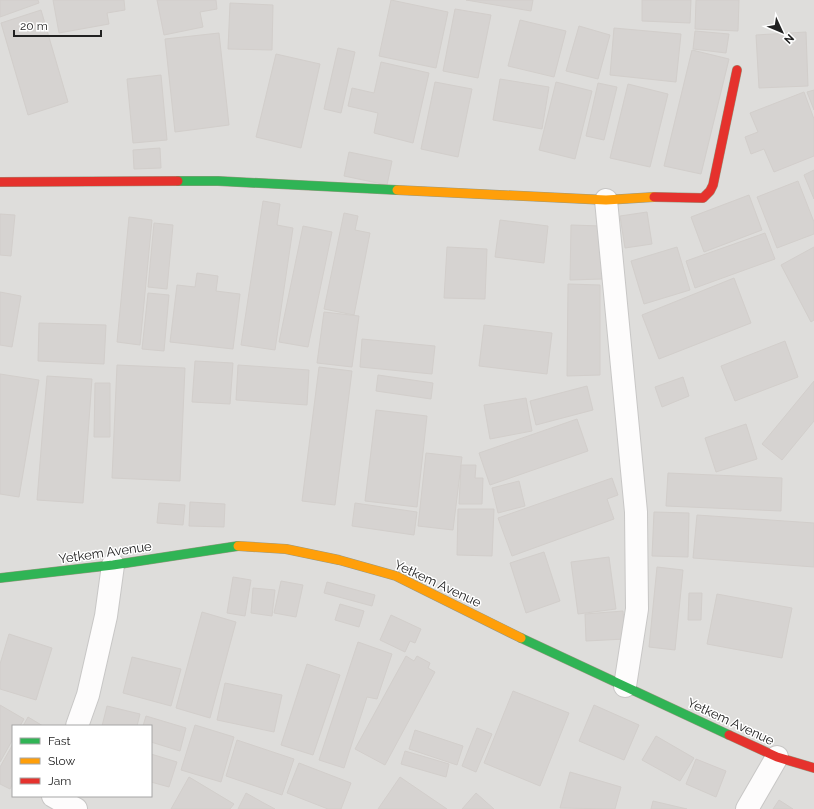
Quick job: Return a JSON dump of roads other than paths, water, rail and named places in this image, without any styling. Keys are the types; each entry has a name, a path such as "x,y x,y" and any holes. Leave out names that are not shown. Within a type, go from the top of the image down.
{"street":[{"path":"0,182 218,182 606,200 664,196 703,198 710,191 737,70"},
{"path":"606,200 636,512 637,609 625,686"},
{"name":"Yetkem Avenue","path":"0,578 113,564 234,546 286,549 339,560 396,576 549,652 777,757 814,768"},
{"path":"77,725 90,688 106,616 113,564"},
{"path":"747,809 777,757"},
{"path":"43,809 49,797"},
{"path":"55,797 76,809"}]}
